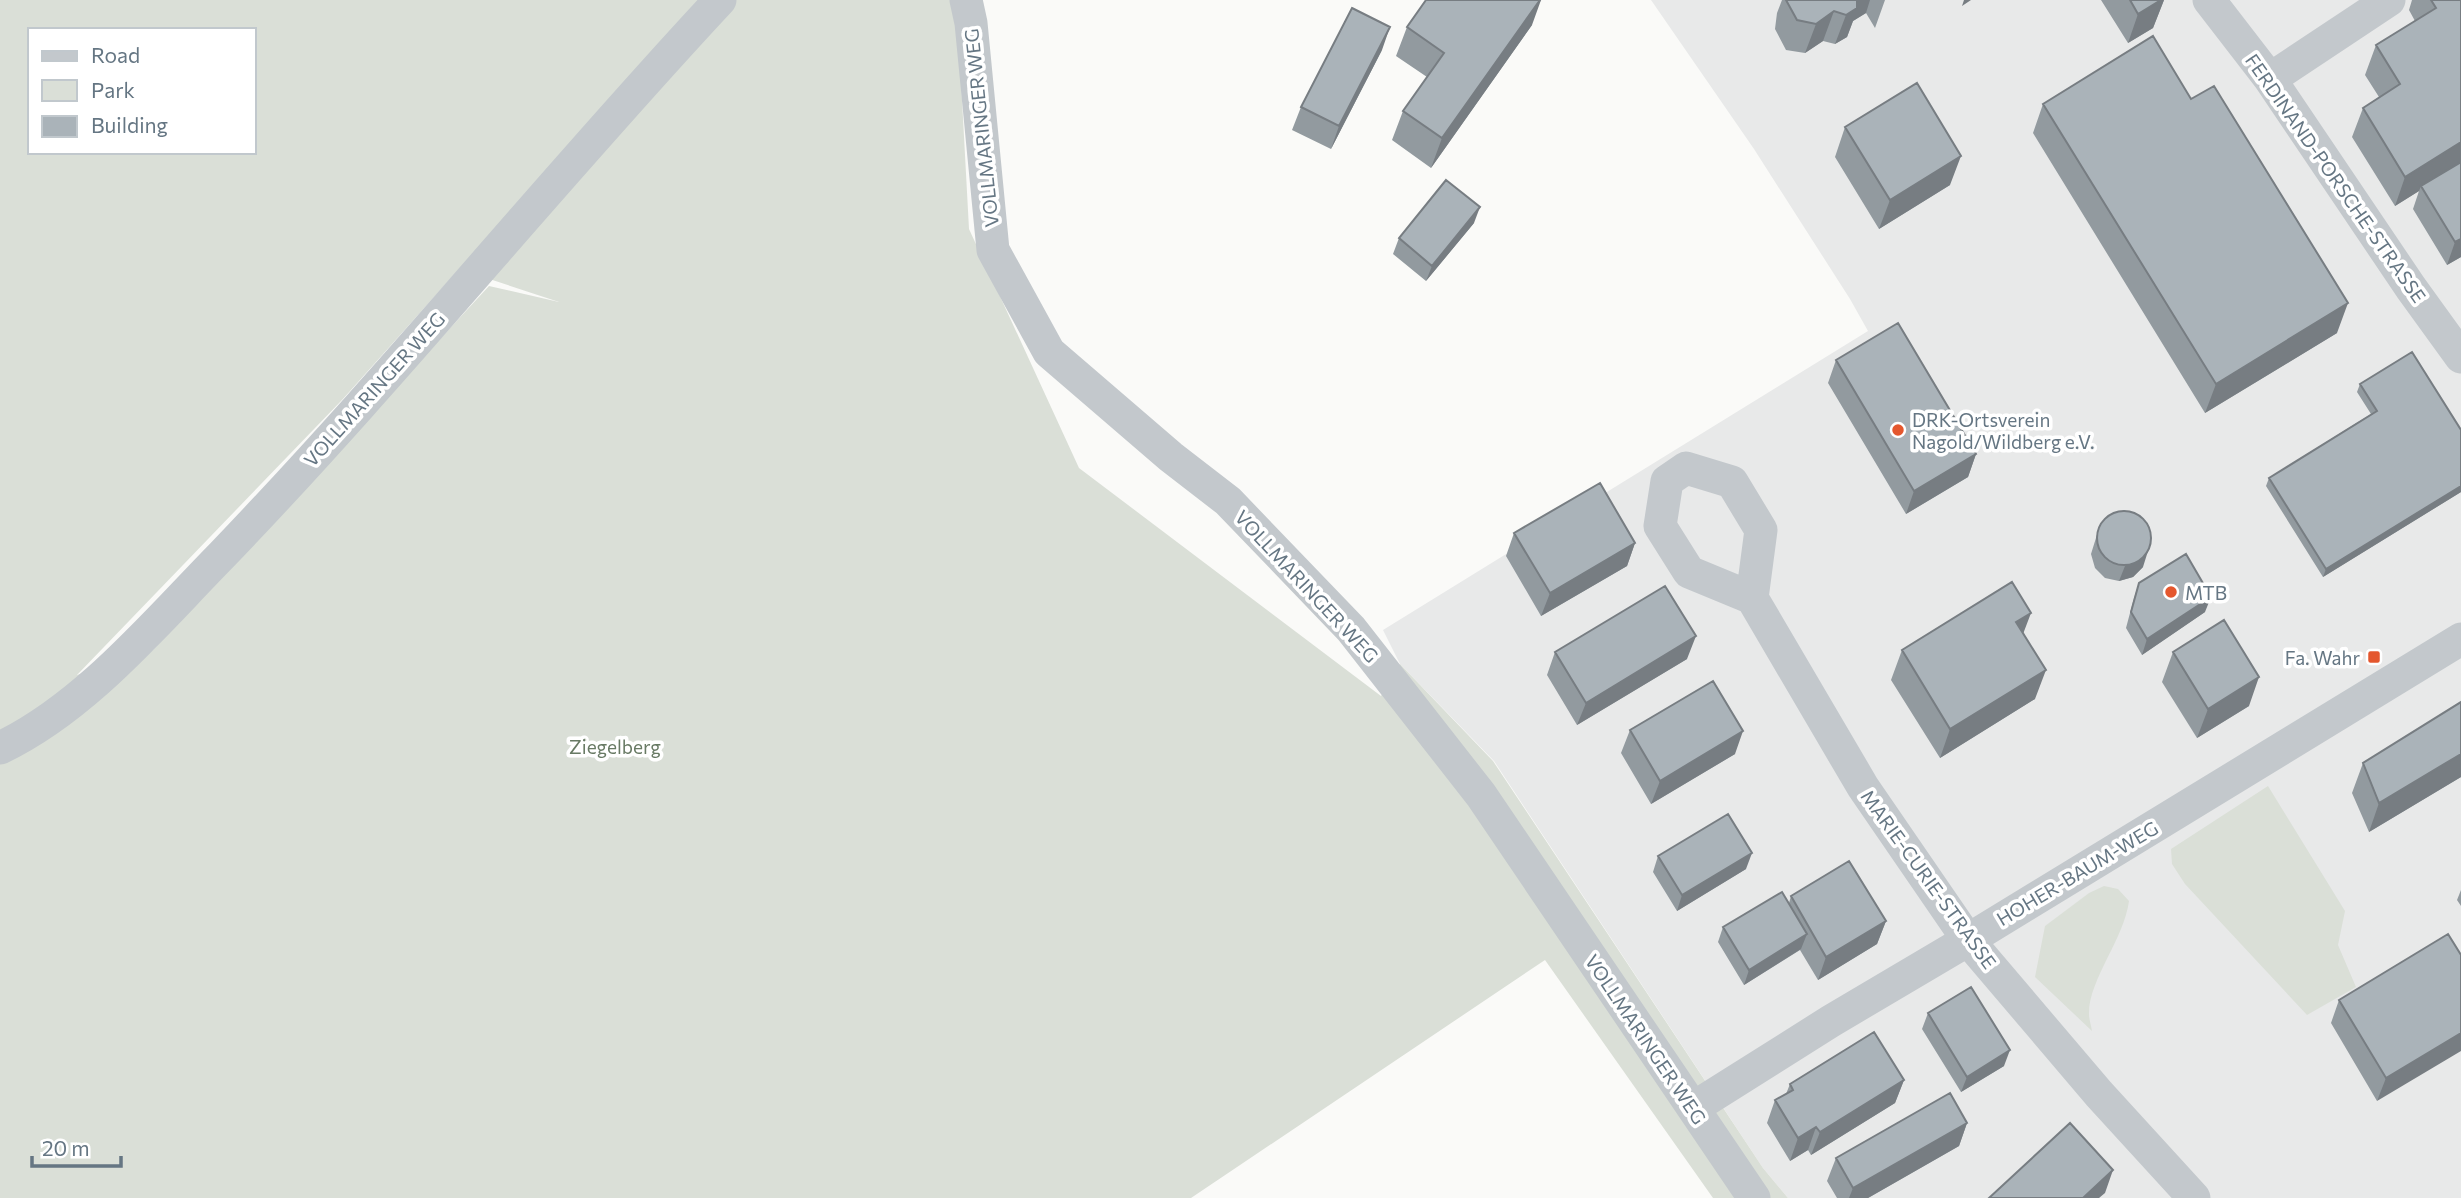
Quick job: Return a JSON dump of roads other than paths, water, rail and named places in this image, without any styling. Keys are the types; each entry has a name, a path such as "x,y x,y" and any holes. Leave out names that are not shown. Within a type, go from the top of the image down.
{"street":[{"name":"VOLLMARINGER WEG","path":"0,748 74,702 152,627 267,508 357,410 622,105 720,0"},
{"name":"VOLLMARINGER WEG","path":"966,0 971,23 993,250 1049,352 1171,457 1228,501 1352,629 1481,796 1754,1198"},
{"name":"FERDINAND-PORSCHE-STRASSE","path":"2209,0 2270,79 2411,288 2461,357"},
{"path":"2270,79 2389,0"},
{"name":"MARIE-CURIE-STRASSE","path":"1752,598 1863,787 1968,940 2099,1094 2194,1198"},
{"name":"HOHER-BAUM-WEG","path":"1693,1108 1831,1021 2461,639"}],"place":[{"name":"DRK-Ortsverein Nagold/Wildberg e.V.","path":"1898,430"},
{"name":"MTB","path":"2171,592"},
{"name":"Fa. Wahr","path":"2374,657"}],"park label":[{"name":"Ziegelberg","path":"615,746"}]}
